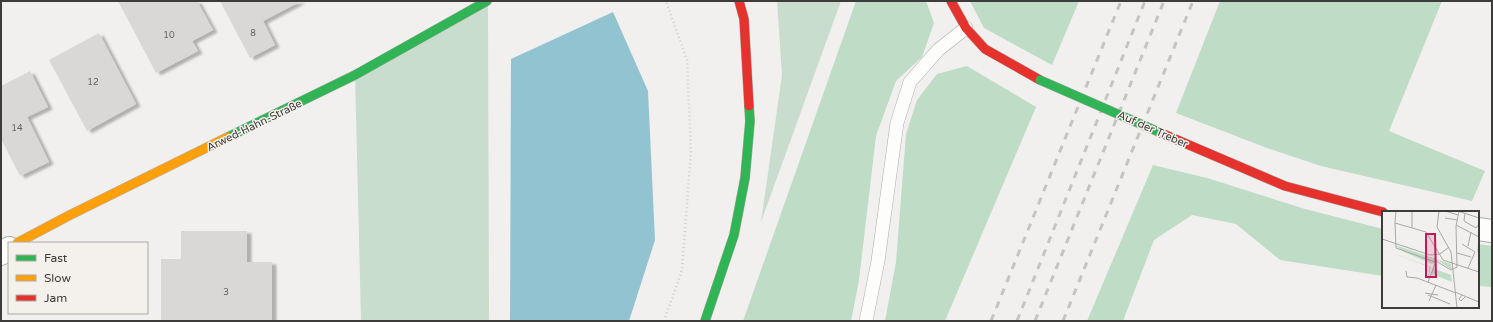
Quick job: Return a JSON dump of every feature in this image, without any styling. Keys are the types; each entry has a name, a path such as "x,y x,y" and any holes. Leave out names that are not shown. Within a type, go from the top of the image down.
{"street":[{"name":"Arwed-Hahn-Straße","path":"19,242 70,215 355,75 487,1"},
{"path":"704,321 734,236 745,178 750,121 744,18 739,1"},
{"name":"Auf der Treber","path":"951,1 966,28 985,49 1040,80 1285,186 1382,212"},
{"path":"1479,229 1492,231"}],"lane":[{"path":"866,321 878,261 897,123 910,82 938,50 966,28"}],"path":[{"path":"664,321 682,270 691,151 687,60 666,1"}],"green space":[{"path":"488,1 489,321 361,321 355,75"},
{"path":"777,1 841,1 761,222 782,75"},
{"path":"856,1 926,1 934,23 922,57 896,81 876,136 859,280 851,321 743,321"},
{"path":"970,1 1079,1 1052,65 984,28"},
{"path":"1220,1 1442,1 1389,131 1485,171 1472,201 1321,166 1267,148 1176,113"},
{"path":"967,66 1036,107 945,321 885,321 896,262 906,134 917,100 937,74"},
{"path":"1153,165 1207,178 1305,209 1382,229 1382,276 1280,260 1236,224 1192,215 1154,240 1123,321 1087,321"},
{"path":"1479,244 1492,246 1492,287 1479,286"}],"water":[{"path":"613,12 648,91 655,240 629,321 510,321 511,59"}],"building":[{"path":"118,1 197,1 213,30 192,41 198,51 156,73"},
{"path":"220,1 301,1 263,21 275,45 250,58"},
{"path":"99,33 136,104 87,131 49,60"},
{"path":"30,71 48,107 27,117 49,162 20,176 1,139 1,86"},
{"path":"181,231 247,231 247,262 272,262 272,321 161,321 161,259 181,259"}],"railway":[{"path":"991,321 1121,1"},
{"path":"1017,321 1145,1"},
{"path":"1035,321 1164,1"},
{"path":"1063,321 1193,1"}],"traffic: fast":[{"path":"228,137 355,75 487,1"},
{"path":"1040,80 1161,133"},
{"path":"705,321 734,235 745,178 750,121 749,106"}],"traffic: slow":[{"path":"19,242 228,137"}],"traffic: jam":[{"path":"739,1 744,19 749,106"},
{"path":"951,1 966,28 985,49 1040,80"},
{"path":"1161,133 1285,186 1382,212"}]}
